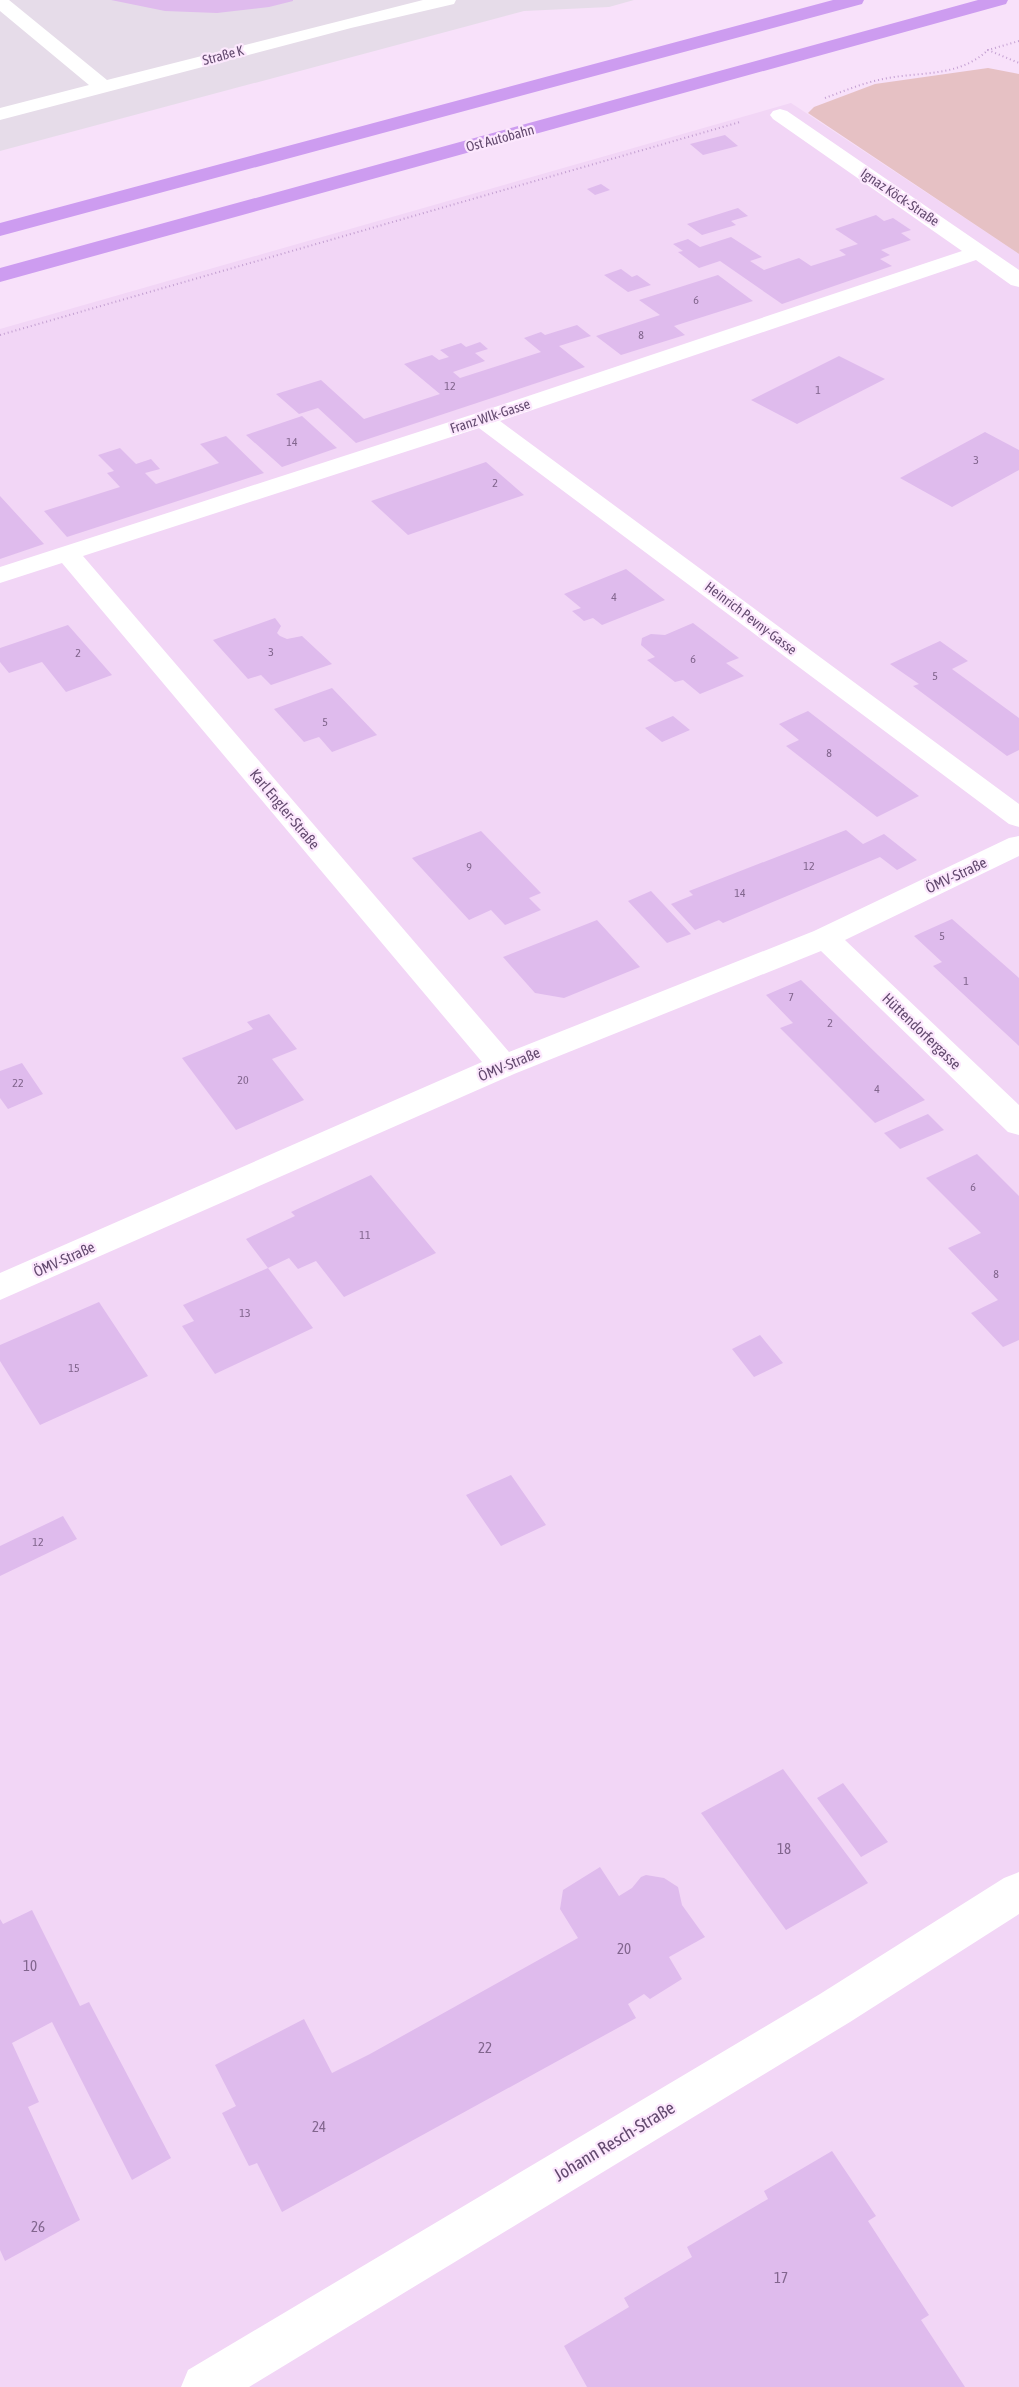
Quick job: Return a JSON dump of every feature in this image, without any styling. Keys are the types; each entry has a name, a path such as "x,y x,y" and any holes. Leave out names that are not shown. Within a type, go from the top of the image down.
{"highway":[{"path":"0,230 855,0"},
{"name":"Ost Autobahn","path":"0,275 999,0"}],"street":[{"name":"Straße K","path":"0,114 348,22 447,0"},
{"path":"0,2 104,87"},
{"name":"Ignaz Köck-Straße","path":"780,115 1019,280"},
{"name":"Franz Wlk-Gasse","path":"0,575 482,419 979,252"},
{"name":"Heinrich Pevny-Gasse","path":"482,419 1019,818"},
{"name":"Karl Engler-Straße","path":"67,553 503,1066"},
{"name":"ÖMV-Straße","path":"0,1287 503,1066 825,938 1019,845"},
{"name":"Hüttendorfergasse","path":"825,938 1019,1124"},
{"name":"Johann Resch-Straße","path":"205,2387 836,2008 1019,1891"}],"path":[{"path":"0,335 762,116 780,115 864,83 891,77 966,68 978,61 988,50 1019,41"},
{"path":"988,50 1019,63"}],"shaded area":[{"path":"0,0 634,0 609,7 524,11 0,151"},
{"path":"988,68 1019,74 1019,254 808,113 814,107 875,84"},
{"path":"791,103 1019,254 1019,2387 0,2387 0,329"}],"building":[{"path":"111,0 293,1 269,7 217,13 165,11"},
{"path":"725,135 738,146 703,155 690,144"},
{"path":"601,184 610,190 595,195 587,189"},
{"path":"738,208 748,216 731,221 736,225 702,235 687,224"},
{"path":"876,215 884,221 893,218 911,230 901,233 911,240 881,250 890,255 880,259 892,266 782,304 720,261 699,268 678,252 683,251 673,244 688,239 700,247 731,237 762,257 750,261 764,270 799,258 811,266 846,255 839,250 858,244 835,229"},
{"path":"621,269 632,277 637,275 651,285 628,292 604,275"},
{"path":"718,275 753,301 674,326 685,335 621,355 596,336 660,315 639,300"},
{"path":"577,325 591,336 559,346 585,367 356,443 318,408 299,414 276,394 321,380 364,419 440,394 404,364 432,355 439,360 449,357 440,350 461,343 466,347 480,342 488,349 475,353 485,361 453,372 460,378 541,352 524,338 541,332 545,335"},
{"path":"839,356 885,379 797,424 751,400"},
{"path":"302,416 337,448 282,467 246,435"},
{"path":"985,432 1019,450 1019,470 952,507 900,478"},
{"path":"226,436 264,473 67,537 44,511 120,487 107,473 114,471 98,455 120,448 136,464 151,459 160,469 145,473 156,484 219,463 200,444"},
{"path":"486,462 524,495 408,535 371,501"},
{"path":"0,496 44,544 0,559"},
{"path":"626,569 665,600 602,625 593,618 584,621 572,611 581,608 564,594"},
{"path":"275,618 281,626 277,633 280,636 287,639 302,636 332,664 271,685 261,675 248,679 213,640"},
{"path":"693,623 739,658 726,663 744,676 700,694 683,680 675,682 647,660 655,657 641,645 642,638 651,634 665,635"},
{"path":"68,625 112,675 66,692 42,662 9,673 0,662 0,648"},
{"path":"940,641 968,661 952,669 1019,718 1019,750 1007,756 913,686 919,684 890,664"},
{"path":"332,688 377,735 332,752 319,737 304,742 274,709"},
{"path":"808,711 919,796 877,817 786,746 799,740 779,724"},
{"path":"673,716 690,730 662,742 645,728"},
{"path":"846,830 863,844 884,834 917,860 897,870 880,857 723,923 719,920 695,930 671,904 693,895 689,891"},
{"path":"481,831 541,893 529,898 541,910 505,925 491,910 469,920 412,858"},
{"path":"651,891 691,934 667,943 628,901"},
{"path":"952,919 1019,978 1019,1046 933,966 942,962 914,936"},
{"path":"597,920 640,967 564,998 535,993 503,957"},
{"path":"801,980 925,1100 875,1123 780,1028 793,1023 766,995"},
{"path":"269,1014 297,1049 272,1059 304,1100 236,1130 182,1058 253,1029 247,1022"},
{"path":"22,1063 43,1094 8,1109 0,1098 0,1071"},
{"path":"928,1114 944,1130 900,1149 884,1133"},
{"path":"977,1154 1019,1196 1019,1340 1003,1347 971,1313 998,1300 948,1248 981,1233 926,1178"},
{"path":"371,1175 436,1253 344,1297 316,1261 298,1269 289,1258 268,1268 246,1239 295,1216 291,1212"},
{"path":"268,1268 313,1328 215,1374 182,1326 194,1321 183,1305"},
{"path":"99,1302 148,1376 40,1425 0,1361 0,1345"},
{"path":"760,1335 783,1363 754,1377 732,1349"},
{"path":"511,1475 546,1525 501,1546 466,1495"},
{"path":"63,1516 77,1539 0,1576 0,1546"},
{"path":"783,1769 868,1883 786,1930 701,1813"},
{"path":"843,1783 888,1842 861,1857 817,1798"},
{"path":"600,1867 619,1896 646,1875 664,1878 678,1887 682,1905 705,1937 669,1957 682,1979 650,1999 644,1994 628,2004 636,2018 282,2212 257,2163 249,2166 222,2113 236,2106 215,2065 304,2019 332,2073 370,2054 578,1938 560,1909 563,1890"},
{"path":"32,1910 80,2006 89,2002 171,2158 132,2180 52,2022 12,2043 39,2102 28,2107 80,2220 5,2261 0,2250 0,1919 3,1924"},
{"path":"832,2151 876,2216 868,2221 929,2315 921,2320 965,2387 587,2387 564,2346 629,2307 624,2298 692,2257 687,2247 768,2199 764,2191"}]}
